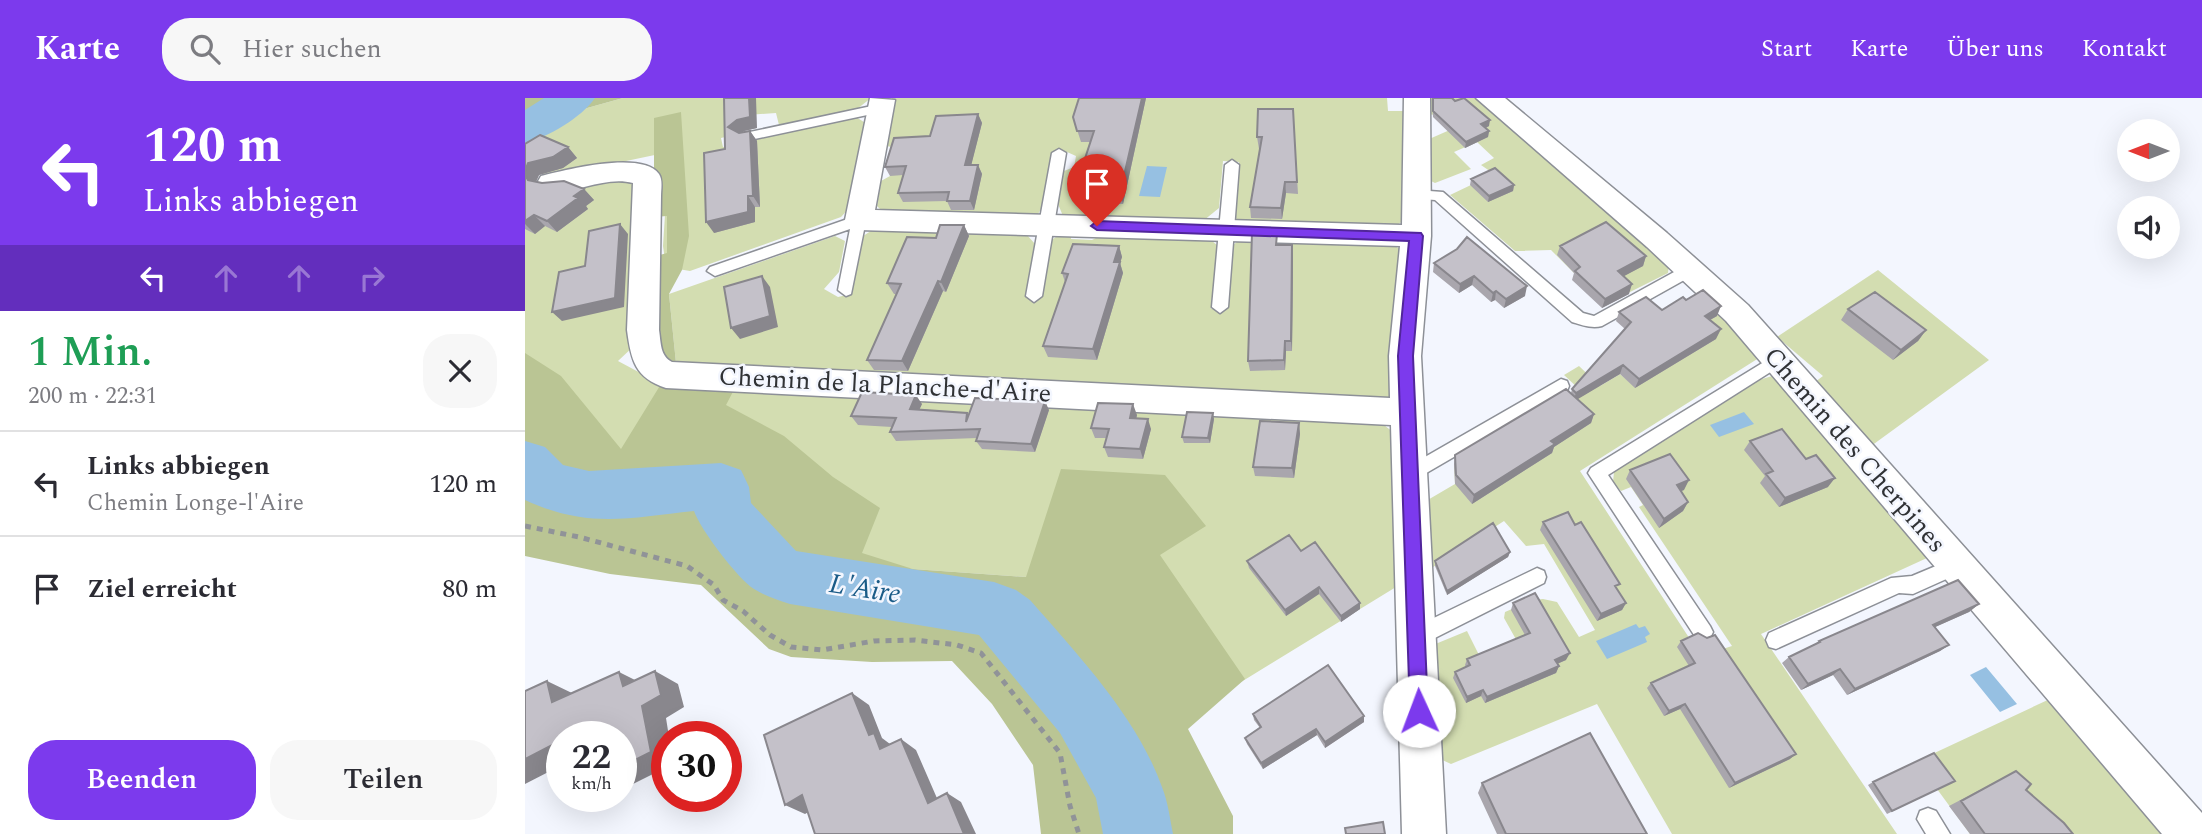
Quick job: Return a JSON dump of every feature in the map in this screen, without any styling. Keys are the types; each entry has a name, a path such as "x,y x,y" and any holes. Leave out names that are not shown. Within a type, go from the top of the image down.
{"street":[{"path":"1417,98 1416,236 1405,356 1424,834"},
{"name":"Chemin des Cherpines","path":"1489,98 1737,313 2191,834"},
{"path":"882,104 859,220 1416,236"},
{"name":"Chemin de la Planche-d'Aire","path":"551,183 608,173 632,172 647,178 642,252 644,323 647,352 652,366 666,375 1407,412"}],"lane":[{"path":"744,137 882,104"},
{"path":"1034,296 1059,153"},
{"path":"1220,307 1232,164"},
{"path":"1416,195 1438,195 1578,318 1597,322 1690,270"},
{"path":"715,271 859,220"},
{"path":"846,290 859,220"},
{"path":"1703,632 1597,473 1777,359"},
{"path":"1410,474 1561,386"},
{"path":"1776,640 1898,584 1913,585 1955,566"},
{"path":"1416,637 1537,577"}],"path":[{"path":"525,526 579,537 687,566 713,585 723,600 734,603 769,636 802,650 833,650 875,641 908,641 967,646 981,653 1060,753 1070,806 1079,834"}],"green space":[{"path":"525,98 623,98 580,110 525,138"},
{"path":"623,98 871,98 857,109 779,125 776,113 747,115 743,130 721,138 723,147 856,117 867,124 852,205 841,217 690,271 666,267 663,246 669,152 550,177 525,165 525,138 580,110"},
{"path":"892,98 1387,98 1388,111 1405,111 1406,219 1397,225 1243,223 1234,217 1239,162 1223,161 1219,208 1203,221 1063,216 1058,204 1064,171 1074,167 1076,156 1067,152 1052,153 1043,206 1038,214 884,213 877,206 881,181 890,176 894,164 893,147 885,146"},
{"path":"1426,98 1480,98 1669,263 1668,273 1628,293 1575,274 1551,250 1515,251 1450,195 1494,174 1481,165 1494,158 1477,142 1454,152 1471,169 1435,183 1429,180 1427,140 1452,129 1436,115 1426,114"},
{"path":"681,112 689,236 682,270 669,294 676,363 668,366 654,325 649,258 667,253 667,216 654,217 654,118"},
{"path":"620,177 638,183 630,248 635,345 618,361 661,384 1380,422 1393,432 1396,587 1150,738 1026,577 913,569 825,554 636,482 525,385 525,208 544,193"},
{"path":"874,229 1027,235 1035,244 1027,290 1043,289 1049,242 1060,234 1071,235 1071,239 1092,240 1100,236 1208,238 1217,245 1211,309 1227,309 1232,246 1239,240 1389,243 1402,250 1393,403 1010,378 676,363 669,294 835,236 845,241 839,272 824,289 838,297 851,294 860,238"},
{"path":"1878,270 1989,360 1867,449 1811,385 1823,376 1777,337"},
{"path":"1719,314 1731,317 1762,356 1580,471 1701,656 1732,646 1639,507 1643,505 1631,487 1621,491 1613,482 1614,472 1759,380 1772,376 1785,381 1927,558 1761,634 1897,834 1672,834 1597,704 1451,764 1438,758 1433,645 1467,631 1481,659 1518,643 1504,618 1505,612 1533,600 1543,599 1557,602 1579,637 1595,630 1544,544 1526,546 1504,521 1433,567 1426,501 1455,484 1454,464 1579,389 1564,375 1579,366 1600,386 1620,374 1635,387 1658,370 1696,331"},
{"path":"525,353 561,376 621,449 661,384 736,386 726,405 784,436 833,477 880,508 862,553 913,569 1026,577 1061,469 1165,475 1206,526 1160,555 1245,679 1188,729 1233,816 1233,834 1041,834 1033,765 992,704 952,661 872,662 791,657 769,649 701,585 610,574 525,556"},
{"path":"2052,698 2171,834 1970,834 1937,789 1948,783 1928,756"}],"water":[{"path":"1147,166 1167,167 1160,197 1139,196"},
{"path":"1744,412 1754,424 1719,437 1710,425"},
{"path":"1636,624 1639,628 1645,626 1650,634 1645,637 1647,642 1607,659 1596,641"},
{"path":"1986,667 2017,704 2000,712 1970,675"}],"building":[{"path":"724,98 749,98 750,117 737,120 728,127 739,133 750,131 753,196 748,196 748,212 706,222 704,153 725,149"},
{"path":"1079,98 1142,98 1120,193 1074,192 1094,131 1077,131 1073,117"},
{"path":"1433,98 1452,98 1455,101 1464,98 1490,120 1481,124 1489,131 1466,142 1433,111"},
{"path":"1258,109 1293,109 1297,182 1285,182 1281,208 1250,207 1262,137 1257,137"},
{"path":"978,114 965,165 978,165 970,201 947,201 949,192 898,193 906,166 885,167 894,138 930,136 936,116"},
{"path":"540,135 568,147 553,157 528,163 525,171 525,144"},
{"path":"1495,168 1514,185 1489,196 1471,179"},
{"path":"525,175 528,180 542,183 564,181 584,189 574,196 578,198 547,221 534,215 525,221"},
{"path":"1606,222 1646,256 1618,271 1632,284 1605,299 1575,271 1580,267 1560,246"},
{"path":"620,224 615,298 552,312 559,272 585,266 589,231"},
{"path":"940,225 964,225 941,282 938,281 902,361 867,360 901,284 887,283 907,237 936,238"},
{"path":"1252,233 1277,234 1276,245 1292,245 1291,341 1285,341 1284,360 1248,361"},
{"path":"1467,237 1527,286 1506,299 1496,291 1493,293 1474,276 1460,284 1434,263 1457,249"},
{"path":"1073,244 1119,246 1114,262 1120,262 1093,349 1043,346 1068,274 1062,273"},
{"path":"762,276 770,316 731,328 724,287"},
{"path":"1703,290 1721,306 1705,316 1721,329 1639,379 1623,365 1576,393 1572,389 1631,322 1619,312 1646,297 1662,310 1683,297 1686,300"},
{"path":"1875,292 1926,330 1901,350 1848,309"},
{"path":"1566,389 1594,414 1551,441 1555,444 1474,495 1456,475 1455,455"},
{"path":"862,392 916,395 910,409 967,413 966,422 975,398 1045,401 1031,444 976,441 980,429 890,432 896,418 851,416"},
{"path":"1098,403 1133,404 1130,418 1148,419 1140,449 1104,447 1109,429 1091,428"},
{"path":"1187,412 1213,413 1208,438 1182,437"},
{"path":"1260,421 1299,423 1292,468 1253,467"},
{"path":"1782,429 1806,459 1816,455 1835,478 1785,498 1766,474 1773,471 1750,441"},
{"path":"1670,454 1689,480 1677,485 1688,502 1664,519 1630,470"},
{"path":"1568,512 1575,525 1581,522 1620,584 1615,586 1626,603 1601,614 1543,522"},
{"path":"1493,523 1510,552 1447,591 1435,561"},
{"path":"1289,535 1301,551 1315,542 1360,603 1341,616 1319,587 1285,610 1247,561"},
{"path":"1958,580 1979,604 1933,625 1949,645 1855,689 1840,669 1808,684 1789,657 1819,641"},
{"path":"1535,593 1570,653 1555,660 1559,666 1487,697 1483,690 1467,697 1455,672 1470,665 1467,659 1530,633 1513,603"},
{"path":"1698,633 1707,638 1715,635 1796,754 1735,783 1685,704 1669,711 1651,683 1695,663 1681,641"},
{"path":"1328,665 1364,716 1325,742 1316,729 1261,763 1245,738 1261,727 1253,714"},
{"path":"655,671 661,695 642,706 651,752 637,759 637,721 546,721 546,748 525,759 525,691 547,681 552,702 619,672 623,686"},
{"path":"852,693 869,735 874,733 880,749 901,739 928,803 947,793 964,834 815,834 802,795 785,805 764,735"},
{"path":"1590,733 1647,834 1506,834 1482,783"},
{"path":"1934,753 1955,781 1892,811 1873,782"},
{"path":"2016,771 2031,784 2026,790 2073,834 1985,834 1961,801"},
{"path":"1383,822 1385,834 1346,834 1345,828"}],"waterway":[{"name":"L'Aire","path":"525,129 574,98"},
{"name":"L'Aire","path":"525,464 543,482 564,492 589,496 721,487 723,513 773,569 790,577 994,610 1008,620 1083,710 1129,789 1138,834"}],"route":[{"path":"1097,226 1416,236 1405,356 1419,711"}]}
